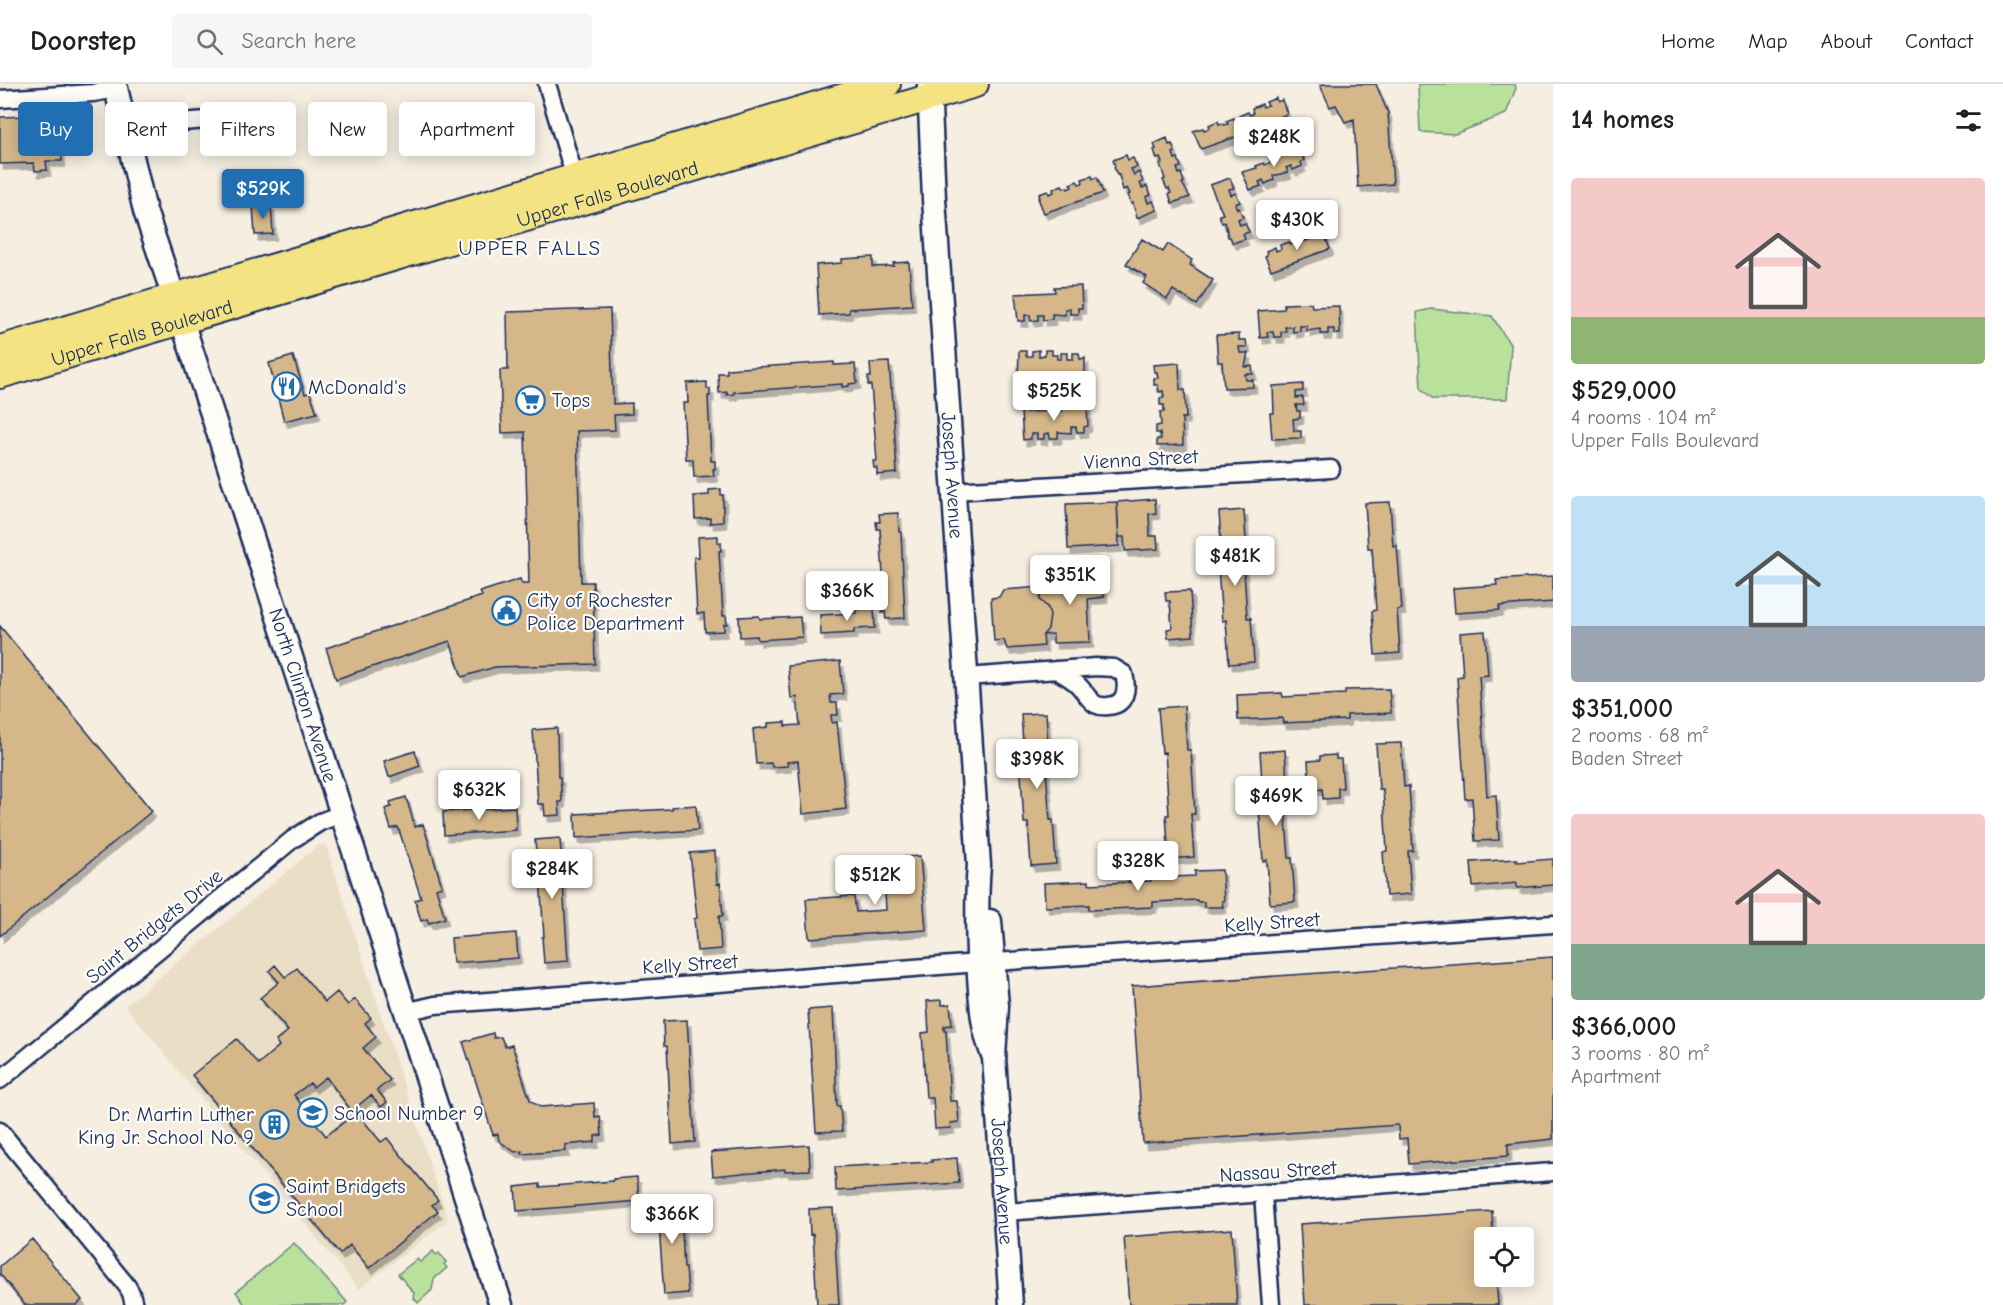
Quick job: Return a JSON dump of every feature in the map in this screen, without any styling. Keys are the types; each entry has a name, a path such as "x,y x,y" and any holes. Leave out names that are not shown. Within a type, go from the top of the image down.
{"main road":[{"name":"Upper Falls Boulevard","path":"0,375 178,309 575,178 887,84"},
{"name":"Upper Falls Boulevard","path":"2,348 178,309 930,91 975,84"},
{"name":"North Clinton Avenue","path":"116,87 120,102"},
{"name":"Joseph Avenue","path":"930,91 934,199 979,865 987,902 986,963 997,1020 994,1057 1011,1305"},
{"name":"North Clinton Avenue","path":"132,156 145,211 501,1305"}],"street":[{"path":"547,84 575,178"},
{"path":"0,99 93,93 116,87"},
{"name":"Vienna Street","path":"953,491 1331,469"},
{"path":"967,677 1056,670"},
{"name":"Saint Bridgets Drive","path":"0,1080 293,839 320,822 341,814"},
{"name":"Kelly Street","path":"405,1012 435,1005 986,963 1553,924"},
{"path":"0,1131 128,1286 134,1305"},
{"name":"Nassau Street","path":"1005,1212 1553,1172"},
{"path":"1263,1193 1271,1305"}],"shaded area":[{"name":"School Number 9","path":"319,845 326,846 448,1220 359,1289 125,1006"}],"green space":[{"path":"1418,84 1515,84 1516,88 1506,114 1455,134 1420,132"},
{"path":"1431,309 1492,316 1511,346 1507,399 1433,399 1421,388 1417,312"},
{"path":"294,1243 347,1302 344,1305 245,1305 236,1292"},
{"path":"433,1251 436,1255 439,1253 446,1262 444,1264 447,1268 434,1279 432,1290 418,1303 413,1297 414,1293 398,1274 417,1259 420,1262"}],"building":[{"path":"1376,84 1388,113 1393,184 1358,187 1354,119 1345,122 1336,105 1330,107 1320,85"},
{"path":"1276,98 1277,102 1282,100 1287,114 1260,125 1261,128 1201,149 1193,131 1210,128 1209,125 1218,121 1219,124 1228,124 1226,121 1234,118 1235,121 1240,119 1239,116 1248,112 1250,115 1253,114 1252,108 1262,104 1263,107 1268,105 1266,102"},
{"path":"18,116 18,156 62,156 62,161 46,161 47,170 35,171 34,163 0,164 0,117"},
{"path":"1167,138 1169,145 1172,144 1175,159 1178,158 1181,167 1177,168 1190,197 1172,203 1169,194 1171,193 1163,180 1165,179 1160,164 1162,163 1160,158 1157,159 1154,150 1156,149 1154,144"},
{"path":"1299,147 1304,160 1301,162 1302,166 1293,170 1291,166 1286,168 1288,172 1273,176 1274,180 1265,184 1263,180 1259,182 1261,186 1250,190 1242,172 1257,168 1256,166 1264,163 1265,165 1271,162 1269,158"},
{"path":"1126,155 1128,160 1133,158 1137,167 1131,169 1134,175 1139,172 1143,182 1140,183 1142,188 1147,186 1151,195 1146,197 1148,203 1153,201 1157,210 1137,218 1128,195 1130,194 1127,188 1123,190 1114,167 1113,160"},
{"path":"1092,176 1093,179 1097,177 1103,193 1044,213 1038,198 1040,198 1039,194 1048,191 1049,194 1054,192 1053,189 1062,185 1068,189 1072,187 1070,184 1077,181 1079,184 1083,183 1082,179"},
{"path":"1230,178 1234,188 1229,189 1231,195 1236,193 1240,202 1235,204 1243,217 1238,219 1240,225 1245,223 1249,232 1243,234 1245,239 1233,243 1228,237 1225,222 1222,223 1219,215 1223,214 1210,185"},
{"path":"271,205 273,234 255,235 253,206"},
{"path":"1319,232 1320,235 1324,234 1330,249 1271,270 1265,256 1266,251 1275,247 1276,251 1281,249 1280,245 1289,242 1290,245 1294,243 1295,246 1299,244 1297,241 1305,238 1305,241 1311,239 1310,236"},
{"path":"1142,239 1163,252 1168,244 1192,260 1190,265 1213,280 1197,305 1173,290 1167,299 1143,283 1147,277 1126,264"},
{"path":"873,257 873,267 894,266 893,263 909,262 912,305 849,309 849,313 819,315 816,265 842,263 842,259"},
{"path":"1081,286 1082,308 1078,308 1078,314 1070,314 1070,308 1065,309 1065,315 1052,314 1052,319 1043,320 1043,315 1038,315 1038,320 1031,321 1030,315 1025,315 1025,321 1018,321 1015,294 1055,292 1054,287"},
{"path":"1311,303 1312,307 1339,306 1340,334 1334,334 1334,329 1328,329 1328,334 1321,334 1320,329 1307,331 1307,326 1300,326 1300,331 1293,332 1293,327 1285,327 1286,331 1281,332 1281,337 1274,337 1273,332 1267,332 1268,337 1260,338 1258,311 1284,309 1284,304"},
{"path":"610,309 613,404 632,403 632,414 614,415 615,430 577,431 581,582 593,582 595,664 495,667 462,677 450,641 336,679 326,648 482,596 480,592 520,579 522,584 529,584 525,432 502,433 500,370 508,370 507,312"},
{"path":"1239,334 1239,340 1246,340 1247,347 1239,347 1240,353 1248,353 1245,367 1252,366 1253,374 1245,374 1246,380 1253,380 1253,387 1224,388 1222,362 1218,362 1216,335"},
{"path":"1039,350 1039,356 1045,355 1045,350 1052,350 1052,355 1057,355 1057,359 1061,359 1061,353 1067,353 1067,359 1073,359 1073,353 1079,353 1080,359 1085,358 1085,380 1018,379 1019,351 1026,351 1026,356 1032,356 1032,351"},
{"path":"293,356 305,394 310,392 317,413 284,421 269,363"},
{"path":"834,362 834,365 855,364 857,383 842,387 842,384 734,392 734,394 727,395 727,392 719,393 718,373 727,373 727,369"},
{"path":"889,362 897,473 877,475 877,468 874,468 873,461 877,461 871,385 868,385 868,377 871,377 870,363"},
{"path":"1179,363 1180,390 1185,390 1186,418 1182,418 1183,445 1157,446 1157,439 1161,439 1160,433 1156,433 1156,426 1161,425 1160,412 1164,412 1164,405 1160,405 1160,398 1164,397 1163,391 1159,392 1158,385 1154,385 1154,378 1158,378 1153,365"},
{"path":"707,382 707,389 710,389 710,396 708,396 711,461 715,461 715,469 713,469 714,476 694,477 693,459 686,459 683,403 688,403 687,383"},
{"path":"1303,384 1303,391 1296,392 1296,398 1303,397 1304,405 1296,405 1297,411 1300,411 1300,418 1293,419 1294,431 1301,431 1301,438 1272,439 1270,413 1274,413 1273,386"},
{"path":"1087,405 1088,426 1084,427 1084,432 1077,432 1076,427 1071,427 1071,433 1058,432 1058,438 1050,438 1049,433 1044,434 1044,439 1037,439 1037,434 1031,434 1031,439 1023,440 1021,412 1061,411 1060,406"},
{"path":"721,489 723,522 710,523 710,518 695,519 694,496 709,495 709,490"},
{"path":"1155,499 1156,513 1149,514 1150,536 1157,536 1158,549 1125,551 1124,537 1119,537 1117,502"},
{"path":"1117,502 1119,546 1068,549 1066,504"},
{"path":"1390,502 1393,546 1397,545 1402,609 1397,610 1400,653 1375,655 1372,611 1376,610 1372,548 1368,548 1365,503"},
{"path":"1244,510 1247,556 1243,556 1247,618 1251,618 1254,662 1229,664 1226,620 1222,621 1217,556 1222,556 1219,512"},
{"path":"898,513 905,618 886,619 885,612 882,613 882,605 885,605 880,529 877,529 876,522 880,522 879,514"},
{"path":"718,536 718,543 721,543 721,551 719,551 723,616 726,616 727,624 724,624 724,631 705,632 704,613 697,614 694,557 699,557 698,537"},
{"path":"1103,575 1104,597 1088,599 1090,642 1053,643 1053,634 1043,635 1048,629 1050,615 1048,608 1040,600 1039,579"},
{"path":"1553,576 1553,602 1499,606 1500,610 1455,613 1453,588 1497,585 1496,580"},
{"path":"1040,587 1040,600 1048,608 1050,615 1048,629 1043,635 1044,646 1007,649 1004,640 994,641 991,598 999,597 1003,590"},
{"path":"1190,591 1193,636 1168,638 1167,629 1172,628 1170,601 1166,601 1165,592"},
{"path":"874,608 875,628 854,629 854,633 821,635 820,615 856,613 856,609"},
{"path":"759,616 760,619 800,617 802,637 758,640 757,636 740,637 739,617"},
{"path":"0,626 152,811 0,936"},
{"path":"1485,631 1488,675 1479,676 1487,796 1496,795 1499,840 1475,841 1472,798 1465,799 1457,677 1463,676 1460,633"},
{"path":"840,661 843,694 830,695 831,703 837,703 838,715 831,715 832,723 837,722 846,809 803,814 798,761 787,762 788,766 772,767 771,763 756,764 753,729 768,727 768,723 785,722 785,726 800,725 797,697 791,698 788,666"},
{"path":"1389,689 1391,713 1347,715 1347,720 1283,723 1282,718 1238,720 1237,695 1282,693 1283,697 1345,694 1345,690"},
{"path":"1184,706 1187,750 1191,750 1195,814 1191,814 1194,857 1169,859 1165,752 1162,753 1158,708"},
{"path":"1046,713 1049,758 1045,758 1056,864 1031,866 1028,823 1024,823 1020,759 1024,758 1021,714"},
{"path":"557,728 558,777 560,777 562,802 559,802 560,815 545,816 544,804 538,804 533,730"},
{"path":"1401,743 1404,787 1409,786 1413,851 1408,851 1411,894 1386,896 1383,852 1387,851 1383,789 1379,789 1376,744"},
{"path":"1285,750 1288,796 1284,796 1295,902 1270,904 1267,860 1263,861 1258,796 1263,796 1260,752"},
{"path":"415,751 420,766 389,777 384,761"},
{"path":"1336,755 1336,759 1341,759 1343,788 1338,788 1338,798 1323,799 1322,789 1310,790 1308,761 1320,760 1320,756"},
{"path":"406,797 415,827 423,824 442,886 436,888 445,918 429,923 427,919 421,921 415,900 421,898 398,827 391,829 385,809 391,807 390,802"},
{"path":"696,805 698,830 576,838 575,814 672,809 672,807"},
{"path":"515,807 516,830 444,835 443,812"},
{"path":"560,838 568,961 544,963 539,864 537,864 535,840"},
{"path":"715,851 717,884 720,883 723,916 719,916 721,949 697,951 694,919 697,918 690,853"},
{"path":"920,856 926,930 809,938 806,899 854,896 856,912 886,910 883,858"},
{"path":"1517,859 1517,862 1553,859 1553,885 1517,888 1517,883 1473,887 1471,862"},
{"path":"1222,870 1223,907 1204,907 1204,902 1197,900 1153,902 1153,907 1089,910 1089,905 1045,907 1044,883 1089,881 1089,884 1151,881 1151,878 1195,876 1195,871"},
{"path":"516,933 518,958 453,963 451,938"},
{"path":"1553,957 1553,1139 1508,1144 1508,1156 1409,1164 1407,1138 1399,1139 1398,1125 1143,1143 1132,986"},
{"name":"Dr. Martin Luther King Jr. School No. 9","path":"275,965 285,977 297,968 325,1002 337,992 348,1005 355,999 371,1018 365,1023 376,1037 363,1048 390,1080 377,1090 387,1102 381,1107 371,1095 354,1109 381,1142 387,1138 438,1200 432,1205 438,1211 369,1268 350,1245 340,1254 192,1075 237,1039 258,1064 279,1046 276,1041 288,1031 260,998 279,982 269,971","holes":["326,1077 354,1114 326,1136 294,1095 310,1083 313,1087"]},
{"path":"942,1000 942,1005 950,1004 952,1025 944,1026 944,1031 946,1031 950,1101 957,1101 959,1122 950,1123 951,1128 935,1129 933,1098 926,1098 922,1033 929,1032 927,1001"},
{"path":"833,1008 837,1106 840,1106 842,1131 816,1132 808,1010"},
{"path":"687,1020 695,1142 672,1144 667,1046 664,1046 663,1021"},
{"path":"493,1033 494,1038 501,1037 505,1047 512,1045 530,1100 540,1107 594,1103 595,1117 600,1116 602,1135 595,1136 595,1142 565,1145 566,1151 522,1154 522,1151 515,1152 499,1141 498,1134 493,1135 463,1042"},
{"path":"809,1145 810,1170 785,1171 785,1169 713,1176 711,1152"},
{"path":"957,1158 959,1183 836,1191 835,1167 932,1162 932,1160"},
{"path":"637,1177 639,1201 517,1211 515,1187 540,1184 540,1187"},
{"path":"680,1195 684,1268 686,1268 688,1293 664,1295 657,1197"},
{"path":"833,1208 839,1305 817,1305 813,1234 810,1235 809,1209"},
{"path":"1492,1211 1493,1227 1474,1227 1474,1287 1497,1287 1498,1305 1305,1305 1300,1224"},
{"path":"1232,1229 1237,1305 1129,1305 1124,1237"},
{"path":"32,1239 82,1300 77,1305 25,1305 0,1274 0,1266"}],"place":[{"name":"McDonald's","path":"287,387"},
{"name":"Tops","path":"531,400"},
{"name":"City of Rochester Police Department","path":"506,611"},
{"name":"School Number 9","path":"313,1113"},
{"name":"Dr. Martin Luther King Jr. School No. 9","path":"275,1125"},
{"name":"Saint Bridgets School","path":"265,1198"}],"district":[{"name":"UPPER FALLS","path":"530,248"}]}
